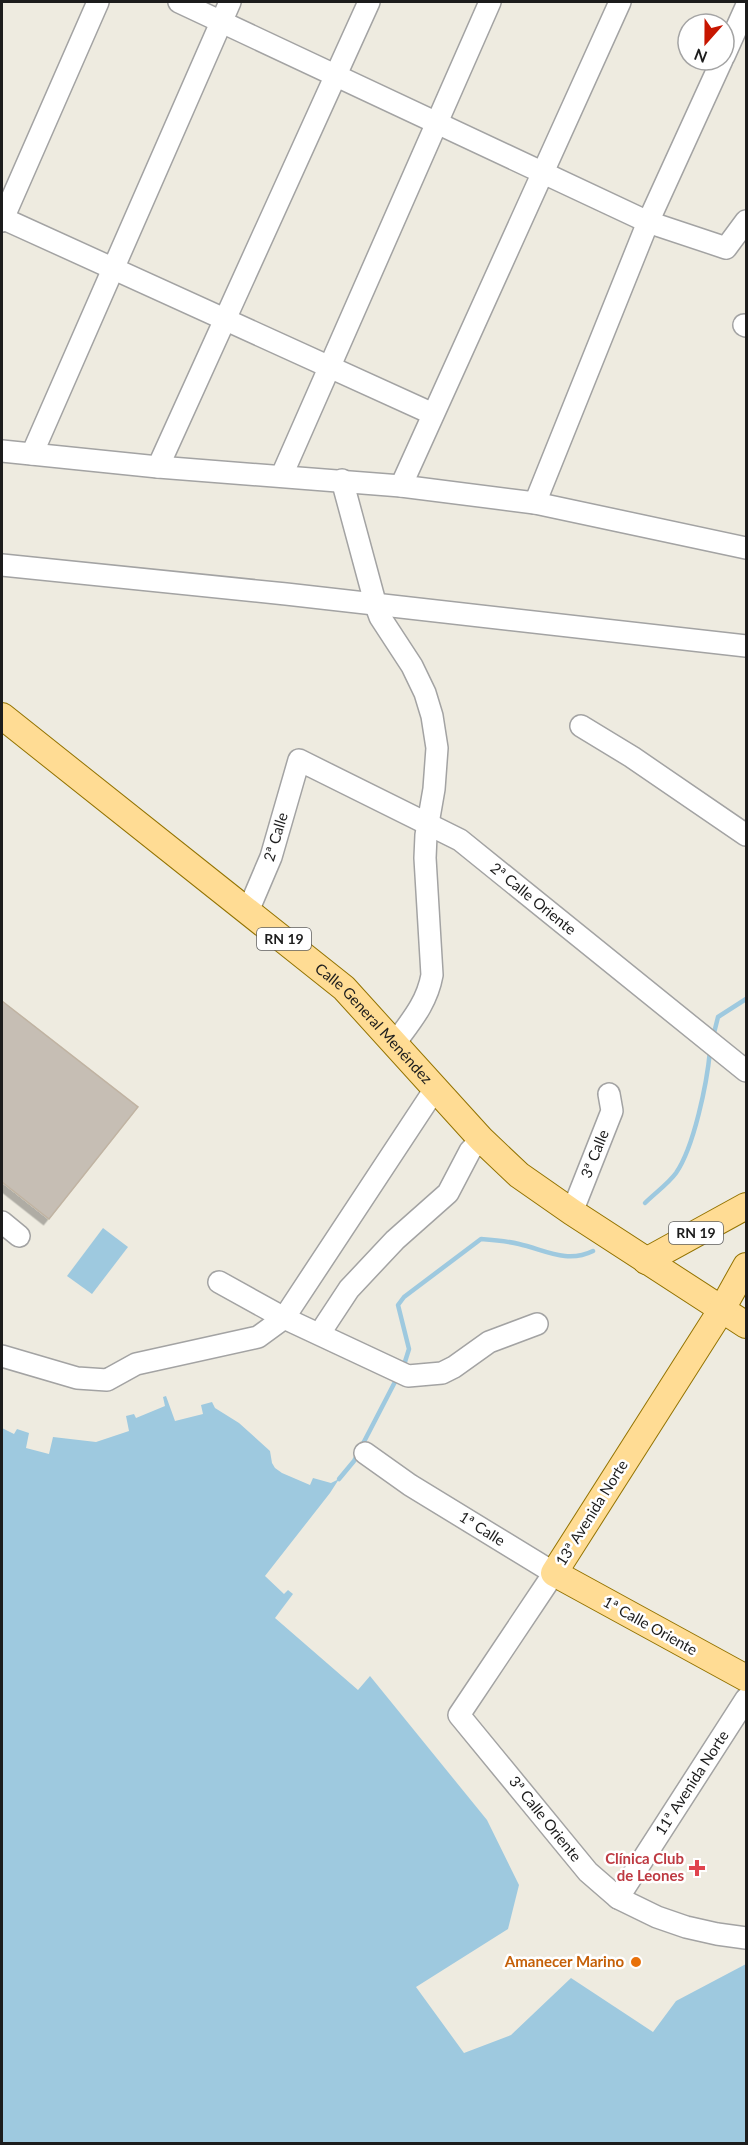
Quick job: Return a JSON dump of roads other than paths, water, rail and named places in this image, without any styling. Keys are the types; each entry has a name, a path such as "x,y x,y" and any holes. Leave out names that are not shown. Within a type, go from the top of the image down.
{"main road":[{"name":"Calle General Menéndez","path":"2,716 344,988 481,1139 519,1175 646,1261 747,1325"},
{"name":"RN 19","path":"646,1261 747,1206"},
{"name":"13ª Avenida Norte","path":"554,1573 747,1266"},
{"name":"1ª Calle Oriente","path":"554,1573 747,1678"}],"street":[{"path":"98,2 2,219 433,414"},
{"path":"179,2 648,222 726,248 747,220"},
{"path":"32,454 230,2"},
{"path":"158,467 369,2"},
{"path":"282,475 490,2"},
{"path":"401,486 620,2"},
{"path":"736,30 747,7"},
{"path":"535,503 648,222 717,72"},
{"path":"2,451 158,467 342,480 535,503 747,548"},
{"path":"342,480 376,606 380,617 412,666 425,693 432,716 437,748 425,858 432,975 425,999 395,1044"},
{"path":"2,565 286,594 376,606 747,646"},
{"path":"581,726 632,757 747,835"},
{"name":"2ª Calle Oriente","path":"299,760 460,840 747,1071"},
{"name":"2ª Calle","path":"248,911 271,857 299,760"},
{"path":"2,1356 77,1378 107,1380 136,1364 258,1336 284,1318 435,1089"},
{"name":"3ª Calle","path":"572,1212 612,1111 609,1094"},
{"path":"320,1334 357,1281 395,1240 448,1194 470,1151 481,1139"},
{"path":"2,1222 19,1236"},
{"path":"219,1281 284,1318 408,1376 442,1373 489,1342 537,1324"},
{"name":"1ª Calle","path":"365,1453 410,1485 554,1573"},
{"name":"13ª Avenida Norte","path":"459,1715 554,1573"},
{"name":"11ª Avenida Norte","path":"618,1898 747,1699"},
{"name":"3ª Calle Oriente","path":"459,1715 588,1872 618,1898 657,1917 686,1927 747,1938"}],"water":[{"path":"103,1228 128,1247 92,1294 67,1276"},
{"path":"166,1396 175,1421 203,1414 201,1405 212,1402 215,1408 239,1423 270,1451 272,1463 282,1473 310,1485 313,1478 331,1483 339,1479 265,1576 284,1594 288,1590 293,1594 275,1618 358,1690 370,1676 487,1820 519,1885 508,1929 416,1987 464,2053 511,2035 571,1978 653,2032 676,2001 746,1964 746,2143 2,2143 2,1428 14,1434 17,1429 29,1433 26,1448 49,1454 53,1437 96,1442 129,1431 126,1416 134,1414 136,1418 165,1406 163,1397"}],"waterway":[{"path":"713,1037 718,1017 746,999"},
{"path":"645,1203 673,1177 683,1162 699,1114 710,1051"},
{"path":"403,1368 409,1349 398,1305 404,1297 481,1239 514,1243 565,1256 583,1255 593,1251"},
{"path":"339,1479 354,1461 397,1378"}],"place":[{"name":"Clínica Club de Leones","path":"697,1868"},
{"name":"Amanecer Marino","path":"636,1962"}]}
